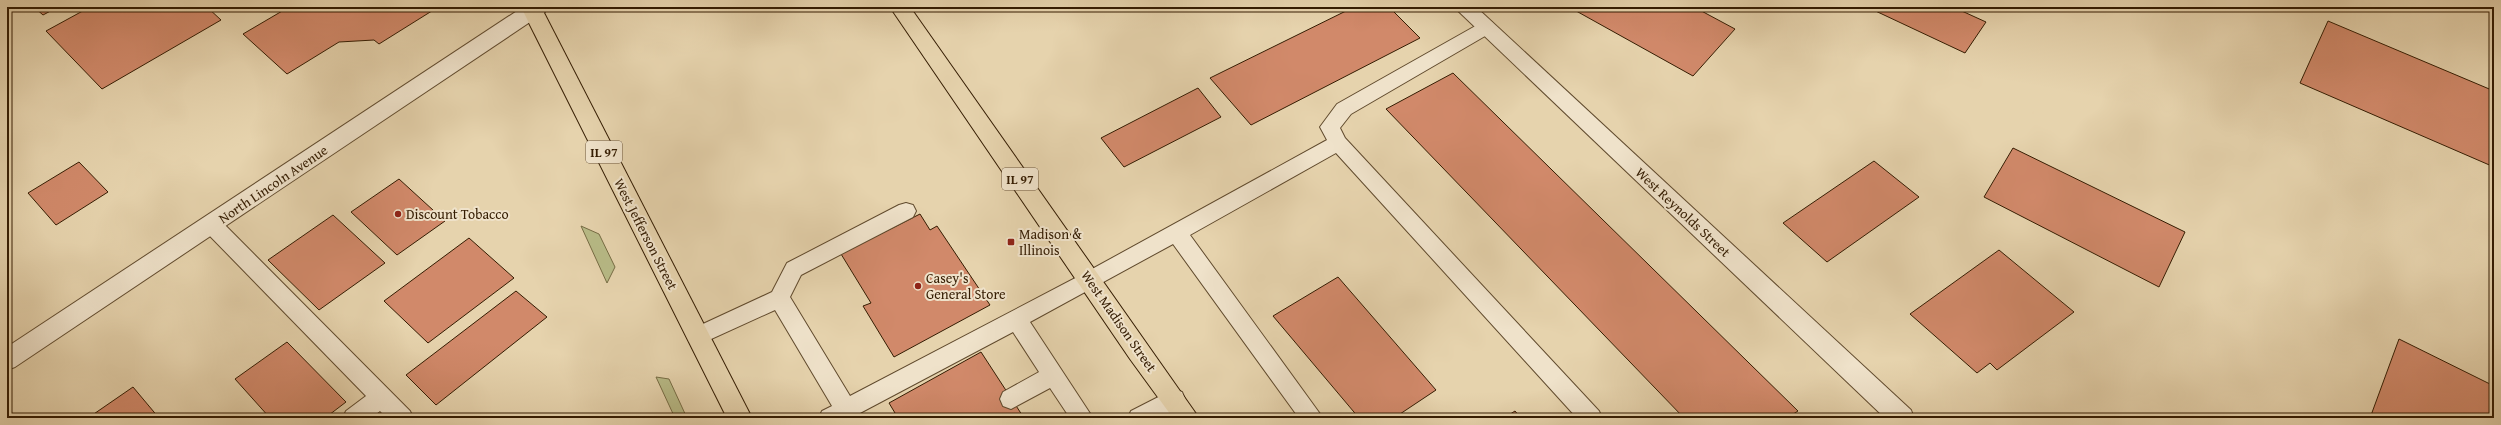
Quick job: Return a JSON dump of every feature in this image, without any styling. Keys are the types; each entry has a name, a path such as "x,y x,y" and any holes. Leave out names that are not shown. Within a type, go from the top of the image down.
{"main road":[{"name":"West Madison Street","path":"900,7 1187,418"},
{"name":"West Jefferson Street","path":"534,8 740,418"}],"street":[{"name":"West Reynolds Street","path":"1464,7 1902,418"},
{"name":"North Lincoln Avenue","path":"7,360 212,225 534,8"}],"lane":[{"path":"1486,27 1344,109 1330,127 1338,143 1591,418"},
{"path":"779,298 842,415 1338,143"},
{"path":"698,336 779,298 794,269 906,211"},
{"path":"212,225 402,418"},
{"path":"1176,232 1312,418"},
{"path":"1016,319 1082,418"},
{"path":"1011,398 1054,375"},
{"path":"354,418 381,397"},
{"path":"1139,418 1174,399"}],"green space":[{"path":"581,226 599,234 615,267 607,283"},
{"path":"656,377 669,379 687,418 675,418"}],"building":[{"path":"34,7 58,7 43,15"},
{"path":"90,7 207,7 221,20 102,89 46,31"},
{"path":"289,7 433,7 435,9 379,44 374,40 339,42 287,74 243,34"},
{"path":"1354,7 1389,7 1420,38 1251,125 1210,78"},
{"path":"1569,7 1694,7 1735,29 1693,76"},
{"path":"1867,7 1953,7 1986,22 1965,53"},
{"path":"2328,21 2494,91 2494,167 2300,83"},
{"path":"1453,73 1798,411 1787,418 1684,418 1386,109"},
{"path":"1198,88 1221,117 1124,167 1101,138"},
{"path":"2013,148 2185,232 2159,287 1984,197"},
{"path":"1874,161 1919,197 1827,262 1783,223"},
{"path":"79,162 108,192 56,225 28,193"},
{"path":"399,179 445,221 397,255 351,212"},
{"path":"920,214 930,230 937,226 990,305 894,357 863,306 871,303 841,254"},
{"path":"333,215 385,263 319,310 268,260"},
{"path":"469,238 514,278 428,343 384,301"},
{"path":"1999,250 2074,312 1997,370 1990,363 1977,373 1910,314"},
{"path":"1338,277 1436,390 1394,418 1359,418 1273,316"},
{"path":"516,291 547,317 436,405 406,375"},
{"path":"2399,339 2494,386 2494,418 2370,418"},
{"path":"287,342 346,402 325,418 270,418 235,379"},
{"path":"981,352 1024,418 898,418 889,403"},
{"path":"133,387 159,418 88,418"},
{"path":"1515,411 1521,418 1504,418"}],"place":[{"name":"Discount Tobacco","path":"398,214"},
{"name":"Madison & Illinois","path":"1011,242"},
{"name":"Casey's General Store","path":"918,286"}]}
